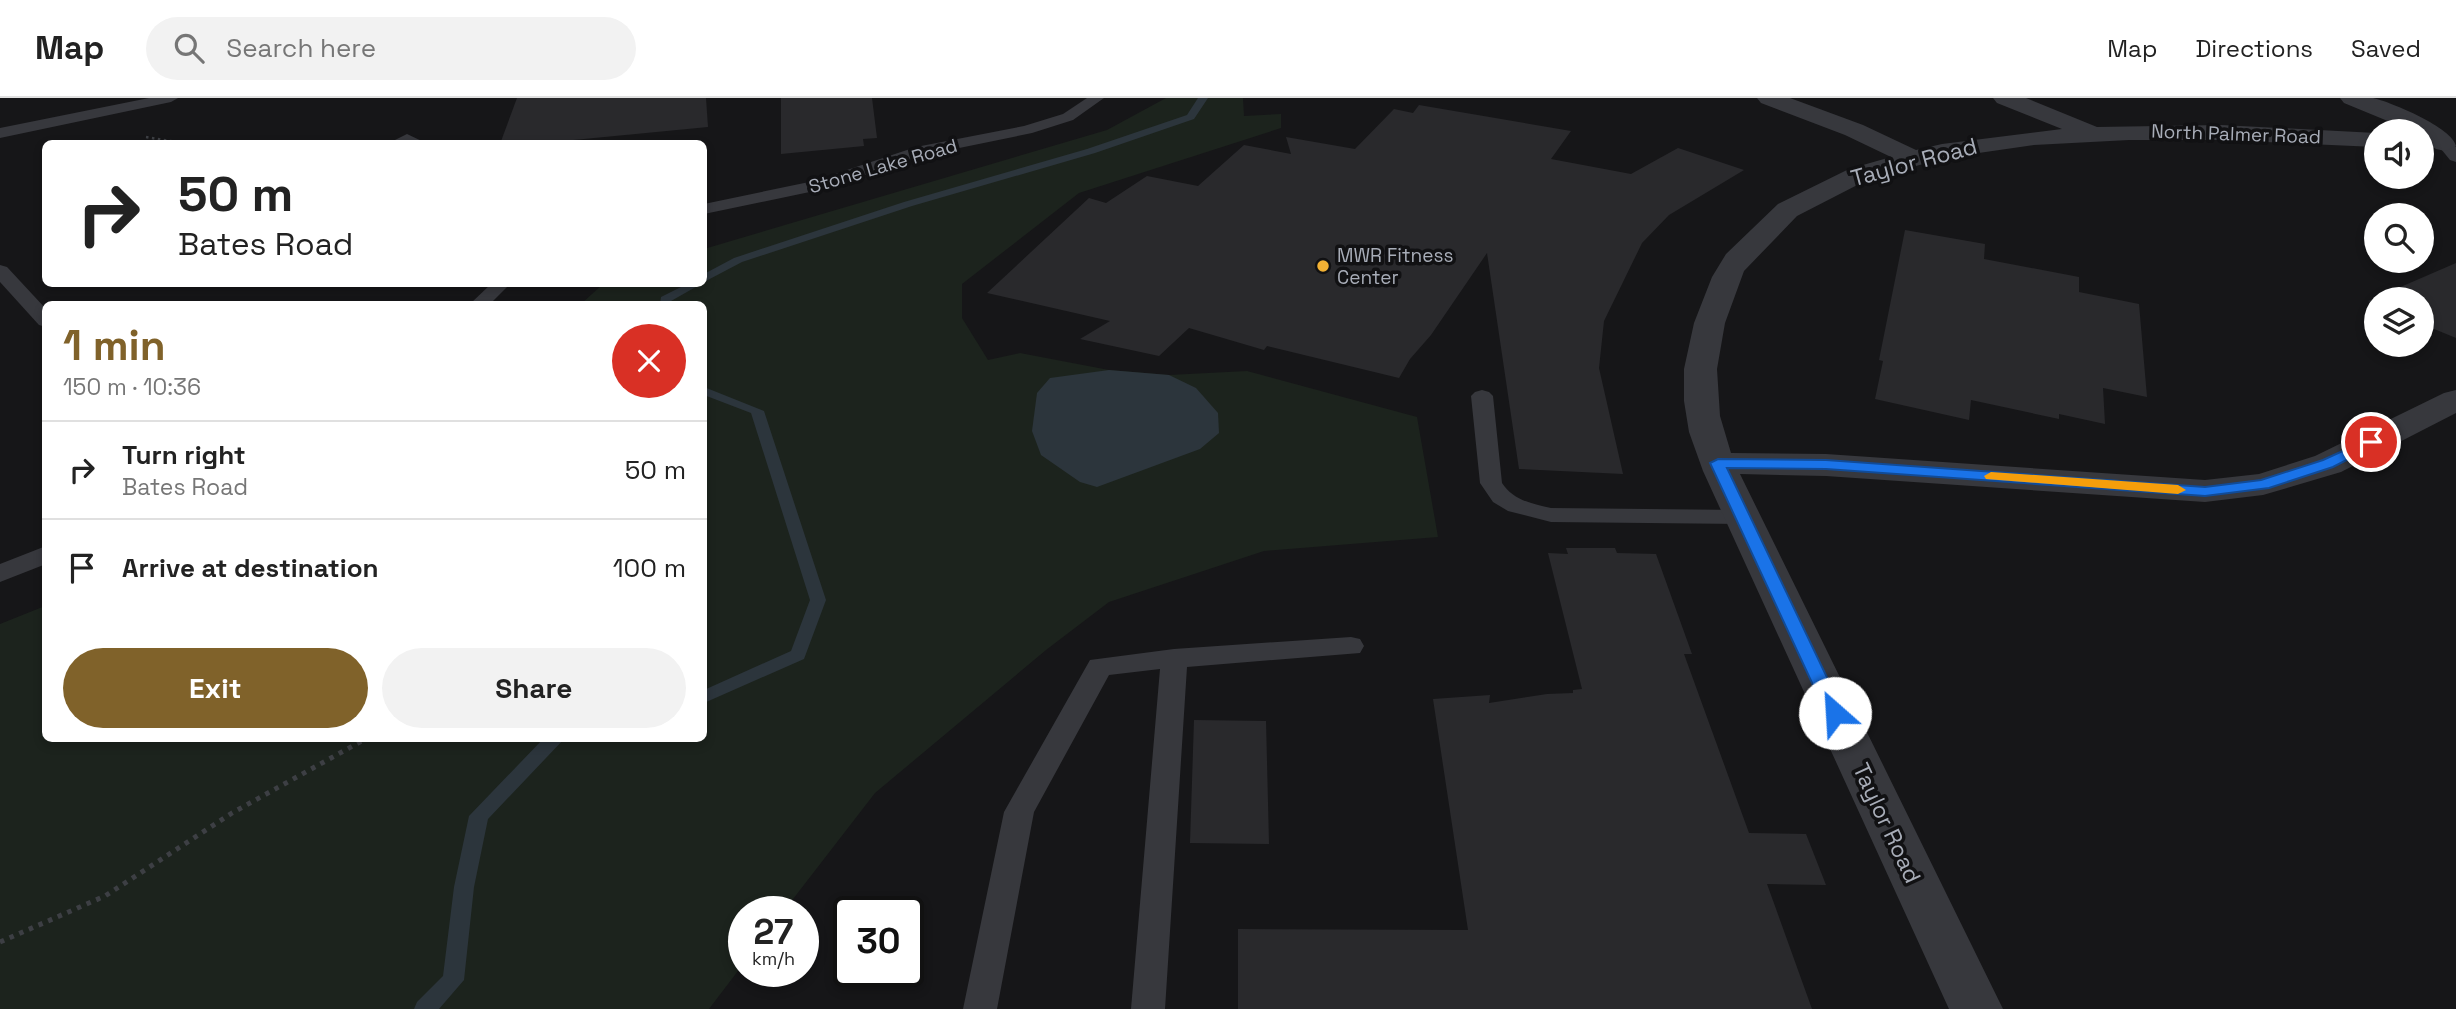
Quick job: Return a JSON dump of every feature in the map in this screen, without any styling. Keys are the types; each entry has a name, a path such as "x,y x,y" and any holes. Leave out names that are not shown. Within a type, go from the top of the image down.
{"street":[{"path":"1769,98 1794,105 1854,130 1912,158"},
{"path":"2005,98 2096,133"},
{"path":"2352,98 2418,125 2445,147"},
{"name":"North Palmer Road","path":"2096,133 2223,132 2364,139"},
{"name":"Taylor Road","path":"1976,1009 1718,463 1706,431 1699,385 1703,337 1735,260 1765,228 1791,208 1832,185 1912,158 1957,147 2096,133"},
{"path":"1718,463 1826,465 2205,491 2263,484 2328,464 2456,400"}],"lane":[{"path":"0,133 171,98"},
{"name":"Stone Lake Road","path":"707,208 818,185 916,152 1027,130 1068,117 1097,98"},
{"path":"0,271 42,317"},
{"path":"482,301 498,287"},
{"path":"1482,396 1492,484 1508,502 1525,511 1551,515 1743,517"},
{"path":"0,574 42,556"},
{"path":"980,1009 1019,813 1100,667 1352,646"},
{"path":"1147,1009 1174,659"}],"path":[{"path":"0,942 105,896 232,813 360,742"}],"shaded area":[{"path":"1166,98 1243,98 1244,116 1281,114 1281,128 1079,193 962,284 962,318 988,360 1020,353 1109,370 1169,375 1247,371 1417,417 1438,537 1264,551 1109,602 1046,650 875,793 795,896 728,896 728,984 709,1009 0,1009 0,624 42,607 42,742 707,742 707,301 584,301 600,287 707,287 707,248 1107,130"},
{"path":"1109,370 1169,375 1196,388 1218,413 1219,433 1200,449 1097,487 1080,482 1041,455 1032,431 1037,393 1050,378"}],"building":[{"path":"517,98 706,98 708,127 573,140 501,140"},
{"path":"781,98 872,98 877,138 863,139 864,146 781,154"},
{"name":"MWR Fitness Center","path":"1419,105 1571,131 1551,159 1631,174 1678,148 1744,170 1669,215 1642,243 1604,321 1599,368 1623,474 1519,469 1487,253 1399,378 1267,346 1264,350 1189,328 1159,356 1080,339 1110,321 987,293 1089,198 1106,203 1147,176 1198,186 1244,145 1291,154 1286,137 1355,149 1394,109 1413,113"},
{"path":"1905,230 1985,244 1984,259 2079,277 2079,292 2139,304 2147,397 2103,388 2105,424 2059,414 2059,419 1971,400 1969,420 1875,399 1883,361 1879,360"},
{"path":"2456,263 2456,338 2434,329 2434,287 2400,287"},
{"path":"1566,548 1615,548 1617,553 1656,554 1692,654 1684,654 1749,833 1806,834 1826,885 1767,884 1812,1009 1238,1009 1238,929 1468,930 1433,699 1490,695 1489,703 1573,693 1573,690 1582,689 1548,553 1568,554"},
{"path":"1194,720 1266,721 1269,844 1190,843"}],"waterway":[{"path":"707,277 738,260 908,204 1091,151 1191,117 1203,98"},
{"path":"665,301 689,287"},
{"path":"707,392 757,411 818,600 798,655 707,696"},
{"path":"425,1009 453,980 464,887 479,816 552,742"}],"slow traffic":[{"path":"1991,476 2178,490"}],"place":[{"name":"MWR Fitness Center","path":"1323,266"}],"route":[{"path":"1835,713 1718,463 1826,465 2205,491 2263,484 2328,464 2371,442"}]}
